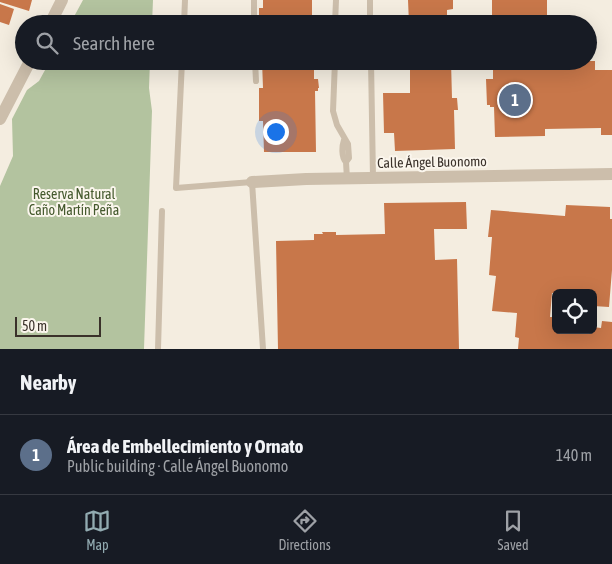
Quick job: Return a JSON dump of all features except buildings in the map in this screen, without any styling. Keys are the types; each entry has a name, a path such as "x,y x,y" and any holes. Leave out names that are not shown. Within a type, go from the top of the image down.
{"street":[{"path":"54,15 62,0"},
{"path":"0,119 25,70"},
{"name":"Calle Ángel Buonomo","path":"252,182 612,174"}],"lane":[{"path":"184,15 185,0"},
{"path":"254,0 254,15"},
{"path":"336,0 336,15"},
{"path":"370,0 370,15"},
{"path":"182,70 176,188 252,182 263,349"},
{"path":"255,70 256,81"},
{"path":"335,70 333,112 344,140 348,144 347,179"},
{"path":"371,70 373,178"},
{"path":"158,349 162,211"}],"green space":[{"path":"83,0 153,0 152,15 75,15"},
{"name":"Reserva Natural Caño Martín Peña","path":"45,70 150,70 149,88 152,111 144,349 0,349 0,186 13,156 12,119 27,90 39,81"}],"place":[{"name":"Área de Embellecimiento y Ornato","path":"515,100"}]}
